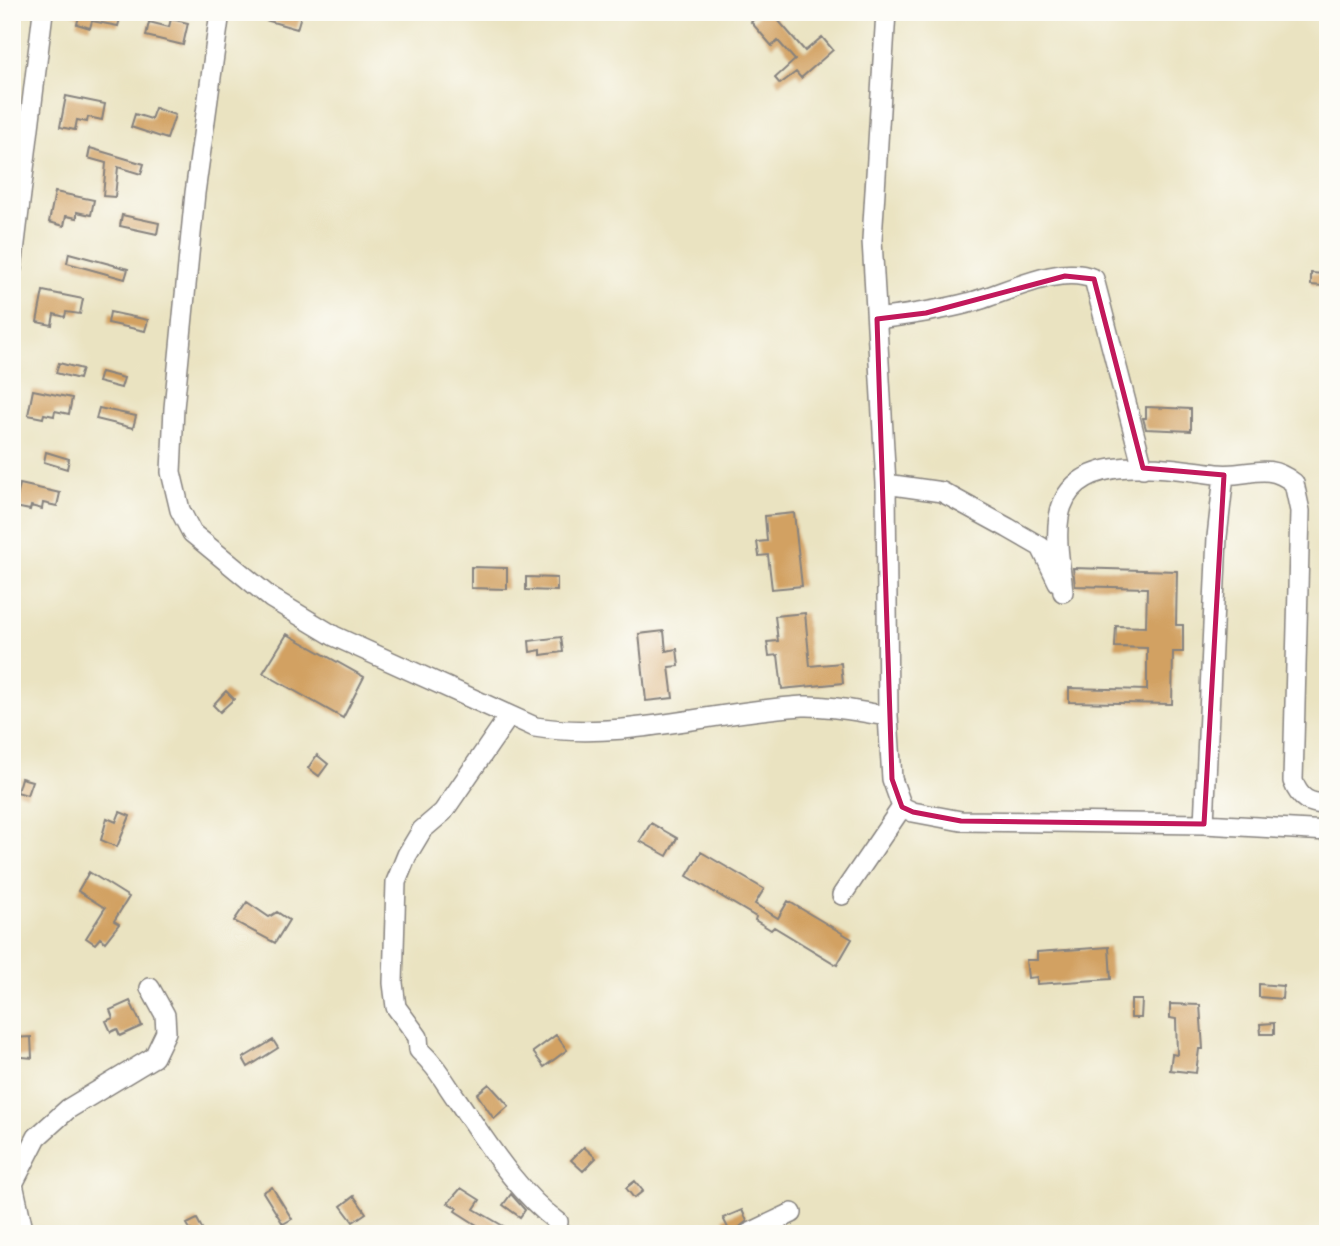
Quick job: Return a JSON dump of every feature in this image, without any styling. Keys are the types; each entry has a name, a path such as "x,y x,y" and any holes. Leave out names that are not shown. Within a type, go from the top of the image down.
{"street":[{"path":"12,268 43,12"},
{"path":"220,12 195,193 174,408 171,471 180,510 192,533 271,598 334,636 535,727 569,732 802,706 888,716"},
{"path":"886,12 872,240 886,484 888,716 892,779 902,807 913,812 961,821 1204,824 1328,831"},
{"path":"877,319 926,313 972,303 1019,285 1065,276 1082,274 1094,279 1143,468"},
{"path":"886,484 942,492 1041,547 1063,592 1059,518 1066,498 1087,475 1102,470 1143,468 1224,475 1264,469 1275,471 1294,483 1300,511 1293,782 1305,800 1328,806"},
{"path":"1204,824 1216,537 1224,475"},
{"path":"509,716 443,812 422,830 407,855 396,882 393,983 396,1007 418,1037 419,1050 440,1069 460,1105 534,1205 558,1222 556,1234"},
{"path":"842,895 902,807"},
{"path":"24,1234 13,1180 37,1137 68,1109 154,1057 166,1032 165,1015 150,988"},
{"path":"748,1234 792,1213"}],"highlighted area":[{"path":"1065,276 1094,279 1143,468 1224,475 1204,824 961,821 913,812 902,807 892,779 877,319 926,313"}],"building":[{"path":"71,12 122,12 118,26 92,21 90,28 77,24 79,17"},
{"path":"248,12 302,12 297,29 248,15"},
{"path":"762,12 771,12 805,51 822,37 833,50 801,78 796,72 780,84 775,78 795,60 778,41 772,46 751,22"},
{"path":"171,19 188,23 183,45 146,36 149,22 169,27"},
{"path":"66,96 105,104 102,120 88,117 87,122 77,120 75,130 60,127"},
{"path":"155,108 175,115 167,139 131,127 135,114 151,119"},
{"path":"90,148 144,164 141,174 118,167 115,197 103,196 106,163 88,158"},
{"path":"55,192 94,200 91,215 77,212 77,218 66,216 64,226 49,222"},
{"path":"122,215 159,223 157,234 120,226"},
{"path":"69,253 128,269 125,279 67,263"},
{"path":"1311,273 1324,274 1323,286 1311,285"},
{"path":"43,291 83,299 80,314 66,312 65,317 54,314 52,325 37,322"},
{"path":"110,312 148,320 145,331 108,323"},
{"path":"59,363 82,369 79,379 56,373"},
{"path":"101,372 124,378 121,388 98,382"},
{"path":"33,390 72,398 69,414 55,411 54,416 44,414 43,418 28,415"},
{"path":"1146,407 1191,409 1191,431 1146,429 1143,418 1146,418"},
{"path":"99,408 136,416 133,428 96,419"},
{"path":"46,452 69,459 67,469 44,462"},
{"path":"20,484 60,493 57,506 43,503 42,509 31,506 30,510 15,507"},
{"path":"794,513 802,586 772,589 768,555 759,556 757,542 767,541 765,516"},
{"path":"471,567 507,568 507,589 471,588"},
{"path":"1073,568 1177,571 1176,625 1183,625 1183,652 1173,652 1172,704 1069,702 1069,688 1147,690 1147,648 1115,647 1116,626 1146,627 1147,588 1075,586"},
{"path":"526,577 557,578 557,591 526,590"},
{"path":"805,613 810,666 841,663 843,683 782,689 778,655 769,656 767,642 778,641 775,616"},
{"path":"664,631 666,651 677,649 679,666 669,667 673,698 646,701 639,634"},
{"path":"287,634 364,677 343,718 263,673"},
{"path":"561,637 563,652 541,655 541,650 530,652 529,641"},
{"path":"226,691 234,699 220,712 213,705"},
{"path":"317,755 328,764 319,776 308,768"},
{"path":"21,778 32,781 27,795 17,792"},
{"path":"120,812 130,816 117,847 101,840 107,818 116,822"},
{"path":"651,823 677,838 667,856 640,841"},
{"path":"701,852 764,889 755,904 778,918 788,901 852,939 837,965 774,927 771,930 755,920 756,917 687,876"},
{"path":"89,872 129,897 114,921 119,924 105,942 100,938 95,944 86,938 105,908 78,891"},
{"path":"247,902 269,917 277,912 289,920 275,943 234,921"},
{"path":"1109,947 1111,979 1037,984 1037,977 1028,978 1026,960 1037,960 1037,952"},
{"path":"1259,984 1283,986 1282,999 1259,997"},
{"path":"1131,1000 1142,1000 1141,1018 1131,1018"},
{"path":"130,1001 142,1026 120,1036 117,1029 111,1032 106,1021 113,1018 110,1010"},
{"path":"1170,1004 1200,1005 1203,1049 1199,1049 1196,1073 1170,1070 1172,1054 1177,1055 1176,1019 1170,1018"},
{"path":"1274,1023 1274,1034 1261,1034 1260,1024"},
{"path":"556,1035 567,1050 544,1067 533,1052"},
{"path":"31,1037 32,1058 13,1056 12,1038"},
{"path":"273,1040 278,1048 248,1067 243,1058"},
{"path":"489,1084 509,1106 494,1119 477,1094"},
{"path":"584,1147 596,1158 583,1171 571,1160"},
{"path":"635,1181 643,1191 634,1198 626,1188"},
{"path":"272,1187 292,1219 283,1224 263,1192"},
{"path":"461,1188 480,1200 474,1209 517,1234 491,1230 489,1234 476,1234 480,1227 455,1211 457,1208 448,1203"},
{"path":"511,1194 525,1210 520,1217 503,1205"},
{"path":"354,1196 366,1213 353,1222 341,1206"},
{"path":"742,1210 747,1221 731,1234 723,1218"},
{"path":"197,1219 205,1234 193,1234 187,1224"}]}
